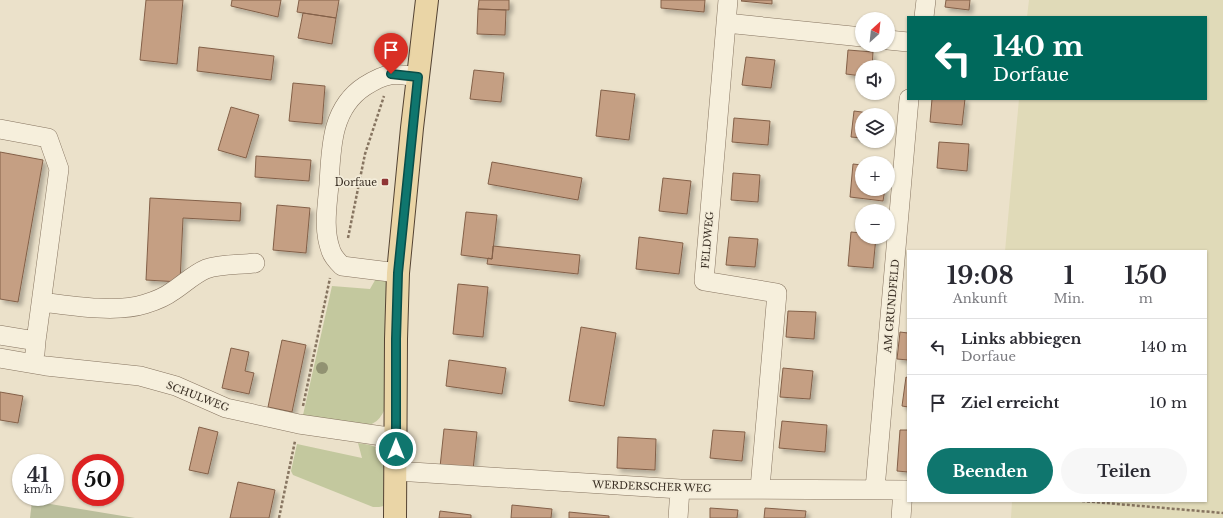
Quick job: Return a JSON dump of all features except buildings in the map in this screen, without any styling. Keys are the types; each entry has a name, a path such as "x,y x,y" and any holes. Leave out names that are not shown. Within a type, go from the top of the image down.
{"main road":[{"path":"396,518 396,339 398,273 427,0"}],"street":[{"name":"FELDWEG","path":"728,0 704,281 777,292 760,488"},
{"path":"924,16 926,0"},
{"path":"726,23 855,36"},
{"path":"895,41 907,42"},
{"path":"398,273 342,266 331,253 326,232 331,150 340,113 350,99 361,89 374,81 391,74 418,77"},
{"name":"AM GRUNDFELD","path":"875,489 909,100"},
{"path":"0,129 48,138 59,169 33,364"},
{"path":"42,302 85,307 115,308 143,304 172,292 206,269 255,263"},
{"path":"0,335 36,341"},
{"name":"SCHULWEG","path":"0,358 33,364 140,376 176,386 226,408 299,424 396,438"},
{"name":"WERDERSCHER WEG","path":"396,471 680,489 760,488 905,490"},
{"path":"678,518 680,489"},
{"path":"901,518 905,490"}],"path":[{"path":"279,518 299,424"},
{"path":"1094,502 1223,513"}],"shaded area":[{"path":"1029,0 1223,0 1223,518 1011,518 1012,502 1207,502 1207,250 1005,250 1019,100 1207,100 1207,16 1027,16"}],"green space":[{"path":"378,275 387,282 387,403 383,412 374,423 363,426 303,415 332,286 370,289"},
{"path":"358,443 376,447 385,455 386,501 384,506 373,507 293,475 291,471 297,444 362,458"},
{"path":"31,506 62,506 135,518 30,518"}],"place":[{"name":"Dorfaue","path":"385,182"}],"route":[{"path":"391,74 418,77 398,273 396,339 396,449"}]}
